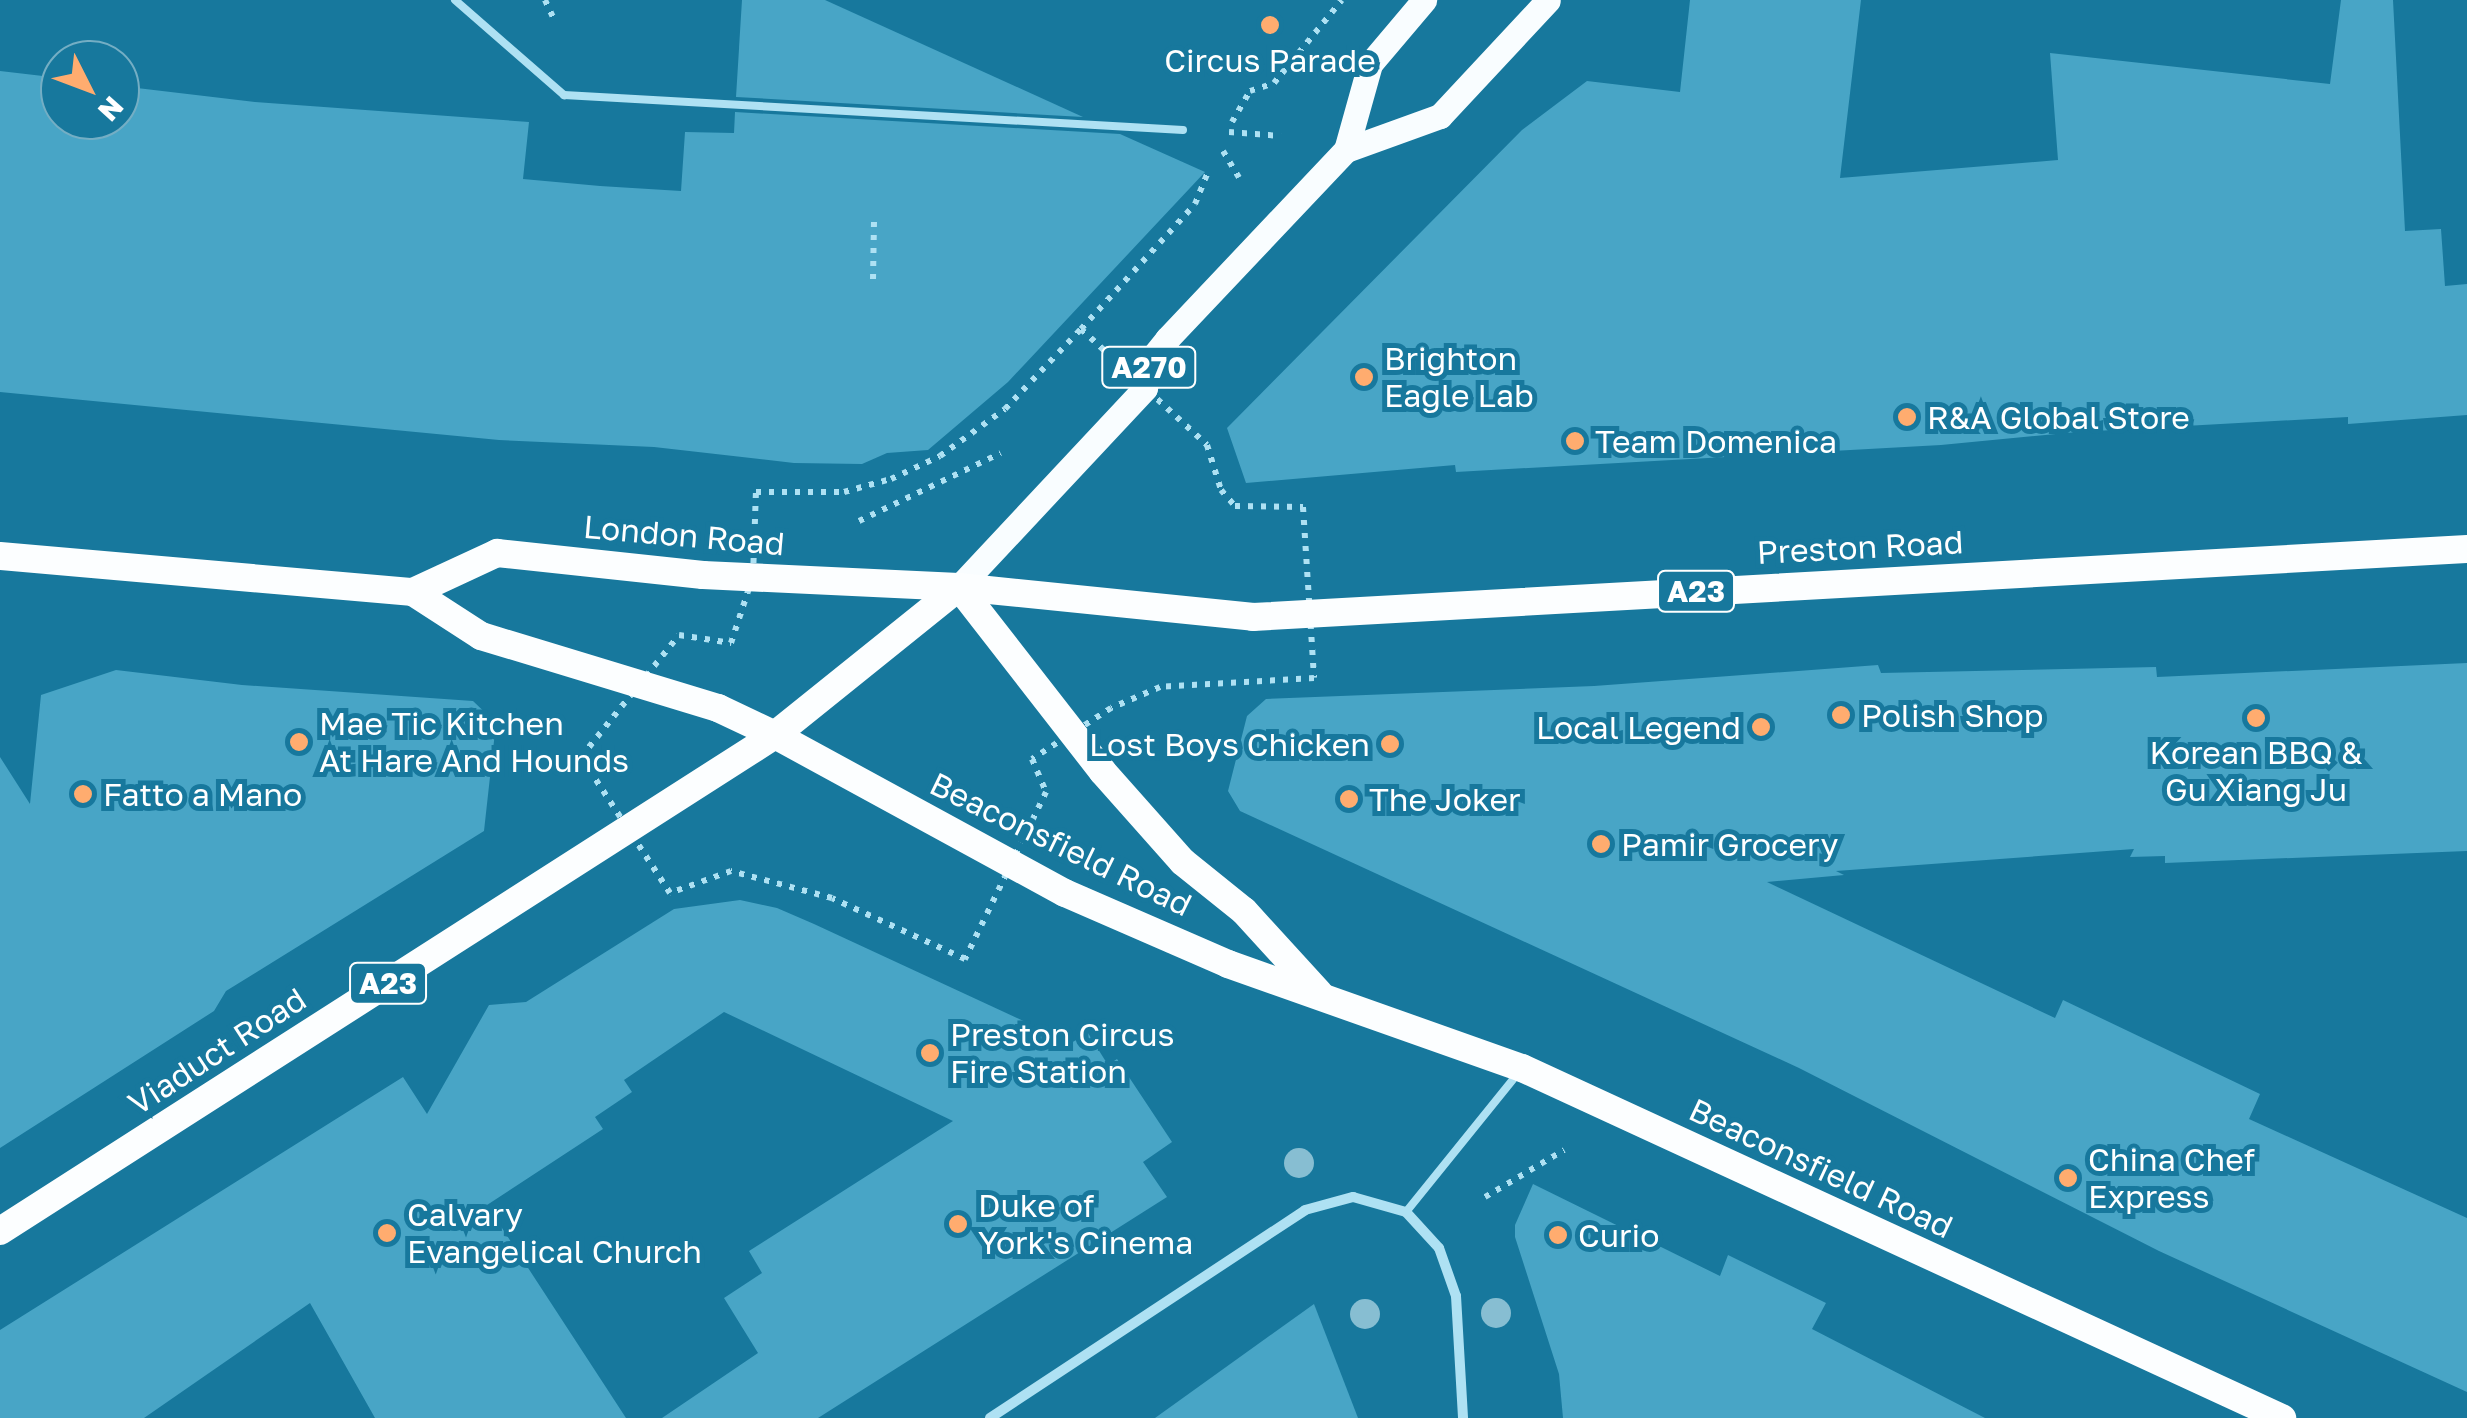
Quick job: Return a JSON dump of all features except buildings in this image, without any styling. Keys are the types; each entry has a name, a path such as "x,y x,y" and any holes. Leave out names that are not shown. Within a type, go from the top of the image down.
{"highway":[{"name":"Preston Road","path":"959,586 1252,617 2467,549"},
{"name":"London Road","path":"412,592 498,553 704,576 959,586"},
{"name":"London Road","path":"0,556 412,592 480,636 718,708 775,734"},
{"name":"A23","path":"775,734 959,586"},
{"name":"Beaconsfield Road","path":"959,586 1103,772 1183,862 1244,911 1324,998"},
{"name":"Beaconsfield Road","path":"775,734 1066,893 1228,964 1522,1068 2282,1418"},
{"name":"Viaduct Road","path":"0,1231 775,734"}],"main road":[{"name":"A270","path":"1346,150 1370,64 1424,0"},
{"name":"A270","path":"959,586 1145,388 1151,358 1167,339 1346,150 1440,116 1548,0"}],"street":[{"path":"990,1418 1305,1210 1352,1197 1406,1212 1428,1231 1448,1266 1456,1296 1463,1418"}],"lane":[{"path":"455,0 564,95 1183,130"},
{"path":"1406,1212 1522,1068"}],"path":[{"path":"1183,130 1280,136 1346,150"},
{"path":"873,279 874,220"},
{"path":"822,580 850,525 1026,441 1078,461"},
{"path":"1428,1231 1621,1116"}],"place":[{"name":"Circus Parade","path":"1270,25"},
{"name":"Brighton Eagle Lab","path":"1364,377"},
{"name":"R&A Global Store","path":"1907,417"},
{"name":"Team Domenica","path":"1575,441"},
{"name":"Polish Shop","path":"1841,715"},
{"name":"Korean BBQ & Gu Xiang Ju","path":"2256,718"},
{"name":"Local Legend","path":"1761,727"},
{"name":"Mae Tic Kitchen At Hare And Hounds","path":"299,742"},
{"name":"Lost Boys Chicken","path":"1390,744"},
{"name":"Fatto a Mano","path":"83,794"},
{"name":"The Joker","path":"1349,799"},
{"name":"Pamir Grocery","path":"1601,844"},
{"name":"Preston Circus Fire Station","path":"930,1053"},
{"name":"China Chef Express","path":"2068,1178"},
{"name":"Duke of York's Cinema","path":"958,1224"},
{"name":"Calvary Evangelical Church","path":"387,1233"},
{"name":"Curio","path":"1558,1235"}]}
